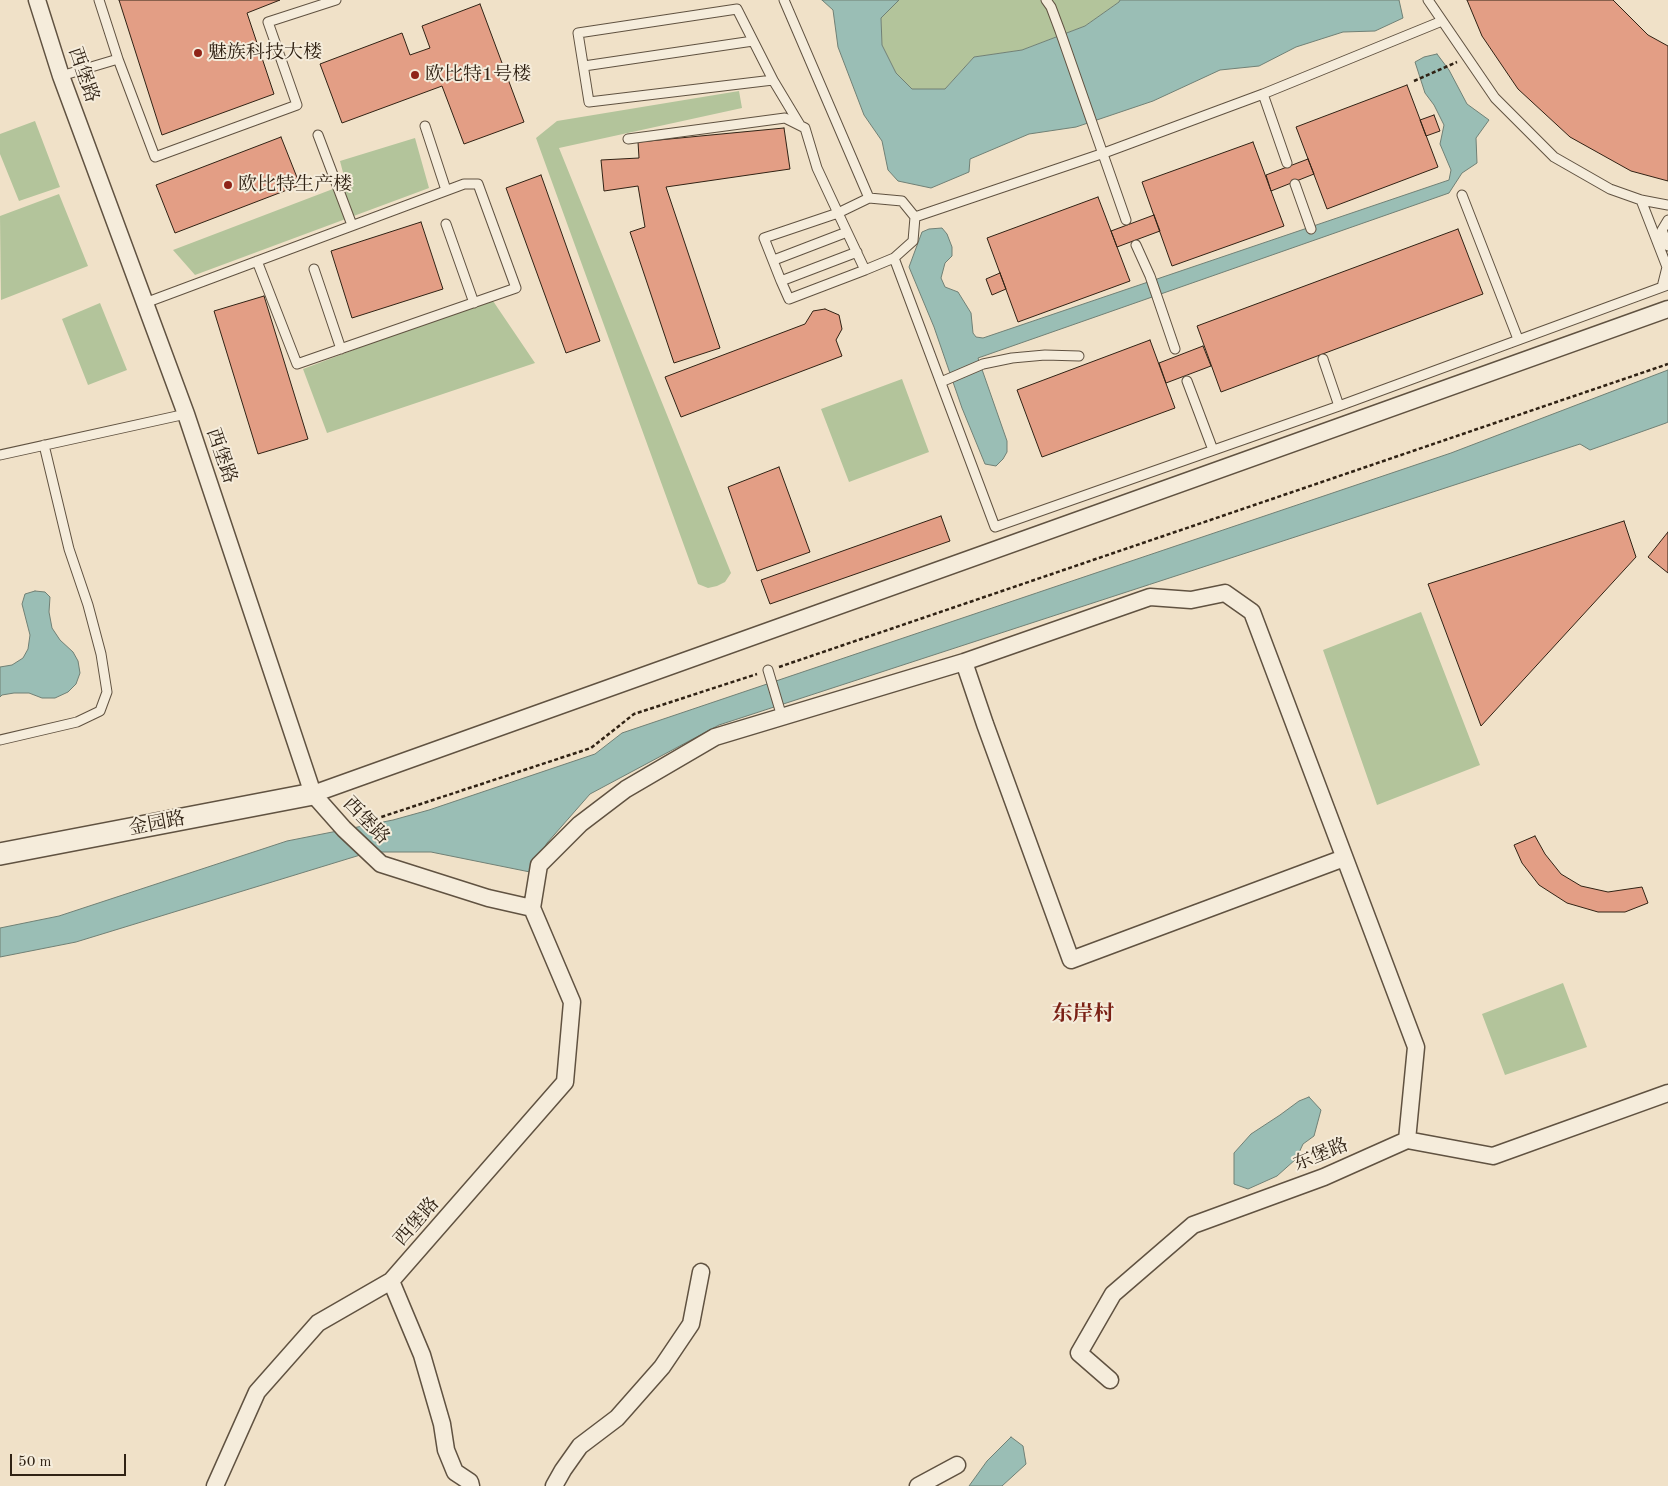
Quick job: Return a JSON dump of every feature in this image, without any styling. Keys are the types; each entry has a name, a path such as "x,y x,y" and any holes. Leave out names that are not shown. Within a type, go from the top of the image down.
{"street":[{"name":"西堡路","path":"37,0 61,76 186,414 313,794 344,829 378,862 488,898 532,908 572,1002 565,1082 391,1281 318,1323 257,1392 215,1486"},
{"path":"313,794 1668,310"},
{"path":"532,908 539,865 580,824 626,789 715,737 964,662 1150,597 1191,600 1225,593 1252,612 1416,1047 1407,1140 1493,1156 1668,1093"},
{"path":"964,662 1071,960 1344,858"},
{"name":"金园路","path":"0,854 313,794"},
{"name":"东堡路","path":"1110,1380 1080,1353 1113,1294 1193,1225 1324,1177 1407,1140"},
{"path":"554,1486 580,1446 617,1418 662,1367 691,1324 701,1272"},
{"path":"391,1281 422,1355 442,1424 446,1450 455,1472 470,1482 471,1486"},
{"path":"918,1486 957,1465"}],"lane":[{"path":"99,0 118,58 155,157 297,105 268,22 336,0"},
{"path":"784,0 869,198"},
{"path":"1046,0 1051,7 1060,31 1126,220"},
{"path":"1428,0 1494,98 1554,157 1610,189 1641,200 1668,205"},
{"path":"773,80 589,102 578,33 737,9 773,80 800,125"},
{"path":"915,217 1104,154 1263,94 1442,21"},
{"path":"584,66 753,42"},
{"path":"61,76 118,58"},
{"path":"1263,94 1287,163"},
{"path":"628,139 785,118 800,125 805,128 817,168 865,270"},
{"path":"425,126 446,190"},
{"path":"318,135 352,225"},
{"path":"145,303 352,225 464,184 478,184 516,288 297,364 257,261"},
{"path":"1295,184 1311,229"},
{"path":"1462,195 1518,339"},
{"path":"869,198 902,201 915,217 913,241 894,258 789,299 764,238 838,212 869,198"},
{"path":"894,258 944,380 995,526 1339,406 1665,286 1667,267 1641,200"},
{"path":"1668,220 1662,230 1668,246"},
{"path":"446,224 474,303"},
{"path":"774,260 847,232"},
{"path":"1136,245 1150,276 1175,349"},
{"path":"781,281 857,252"},
{"path":"314,269 341,349"},
{"path":"944,380 982,364 1012,358 1079,356"},
{"path":"1323,359 1339,406"},
{"path":"1187,381 1213,450"},
{"path":"0,455 186,414"},
{"path":"0,740 78,722 100,712 107,692 101,654 88,605 69,550 44,446"},
{"path":"768,670 782,717"}],"path":[{"path":"1414,81 1449,66"},
{"path":"369,821 591,748 634,714 1668,364"}],"green space":[{"path":"899,0 1120,0 1085,26 1022,50 974,57 945,89 912,89 896,73 882,45 881,18"},
{"path":"739,91 742,108 559,148 731,573 725,582 708,588 698,584 536,138 557,121"},
{"path":"35,121 60,187 19,201 0,154 0,134"},
{"path":"415,138 429,188 195,275 173,250 346,184 340,161"},
{"path":"59,194 88,266 1,300 0,216"},
{"path":"491,298 535,363 327,433 303,369"},
{"path":"100,303 127,370 88,385 62,319"},
{"path":"902,379 929,452 849,482 821,409"},
{"path":"1421,612 1480,765 1377,805 1323,650"},
{"path":"1563,983 1587,1047 1505,1075 1482,1014"}],"water":[{"path":"822,0 899,0 881,18 882,45 896,73 912,89 945,89 974,57 1022,50 1085,26 1120,0 1399,0 1403,18 1375,31 1343,32 1296,47 1259,66 1220,70 1153,101 1076,127 1029,134 970,159 969,172 931,188 898,181 888,170 882,141 864,115 838,47 833,10"},
{"path":"1437,54 1449,70 1467,104 1489,120 1476,138 1477,163 1462,173 1449,193 978,358 1007,441 1007,452 1003,459 996,466 985,464 962,408 934,327 909,267 922,232 929,229 942,228 947,234 952,247 952,256 945,263 941,278 945,287 958,292 971,313 973,333 976,337 983,338 1449,180 1451,170 1440,144 1444,125 1434,105 1425,93 1415,62 1424,57"},
{"path":"1668,370 1668,422 1666,423 1590,450 1580,444 719,725 590,794 547,843 530,872 431,852 370,852 76,942 0,957 0,928 59,916 287,841 393,820 429,810 595,754 622,733 1451,453"},
{"path":"35,591 45,592 50,597 49,612 52,628 60,640 73,652 78,661 80,673 76,684 68,692 55,698 42,698 29,693 14,693 0,697 0,667 12,665 23,658 28,649 30,635 22,604 25,594"},
{"path":"1309,1097 1321,1110 1314,1136 1303,1144 1296,1159 1277,1176 1248,1189 1234,1184 1234,1153 1251,1134 1299,1101"},
{"path":"1011,1437 1023,1446 1026,1464 1002,1486 969,1486 987,1461"}],"building":[{"name":"魅族科技大楼","path":"119,0 280,0 247,13 274,94 162,135"},
{"path":"1467,0 1613,0 1648,35 1668,46 1668,181 1631,171 1570,137 1518,89 1482,36"},
{"name":"欧比特1号楼","path":"480,4 524,122 464,144 442,86 342,123 320,64 402,33 410,55 430,48 422,26"},
{"path":"1407,85 1438,167 1327,209 1296,127"},
{"path":"1434,115 1440,131 1426,136 1420,120"},
{"path":"784,128 790,169 666,187 720,348 674,363 630,232 645,227 638,186 604,191 601,160 639,158 638,142"},
{"name":"欧比特生产楼","path":"281,137 300,185 175,233 156,185"},
{"path":"1253,142 1284,226 1172,266 1142,182"},
{"path":"1308,159 1314,174 1271,191 1266,175"},
{"path":"541,175 600,341 566,353 506,188"},
{"path":"1098,197 1130,281 1018,322 987,238"},
{"path":"1154,215 1160,231 1117,247 1111,231"},
{"path":"421,222 443,289 352,318 331,251"},
{"path":"1458,229 1483,294 1221,392 1197,326"},
{"path":"1000,273 1006,289 992,295 986,279"},
{"path":"264,296 308,439 258,454 214,311"},
{"path":"825,309 839,315 842,329 836,340 842,356 681,417 665,377 805,324 813,311"},
{"path":"1150,340 1175,408 1042,457 1017,390"},
{"path":"1203,346 1211,366 1166,383 1159,363"},
{"path":"779,467 810,552 757,571 728,487"},
{"path":"941,516 950,541 770,604 761,580"},
{"path":"1624,521 1636,557 1481,726 1428,584"},
{"path":"1668,532 1668,573 1648,557"},
{"path":"1535,836 1545,854 1561,874 1581,886 1608,892 1642,887 1648,903 1625,912 1598,912 1567,903 1539,885 1522,863 1514,845"}],"place":[{"name":"魅族科技大楼","path":"198,53"},
{"name":"欧比特1号楼","path":"415,75"},
{"name":"欧比特生产楼","path":"228,185"}],"district":[{"name":"东岸村","path":"1083,1014"}]}
